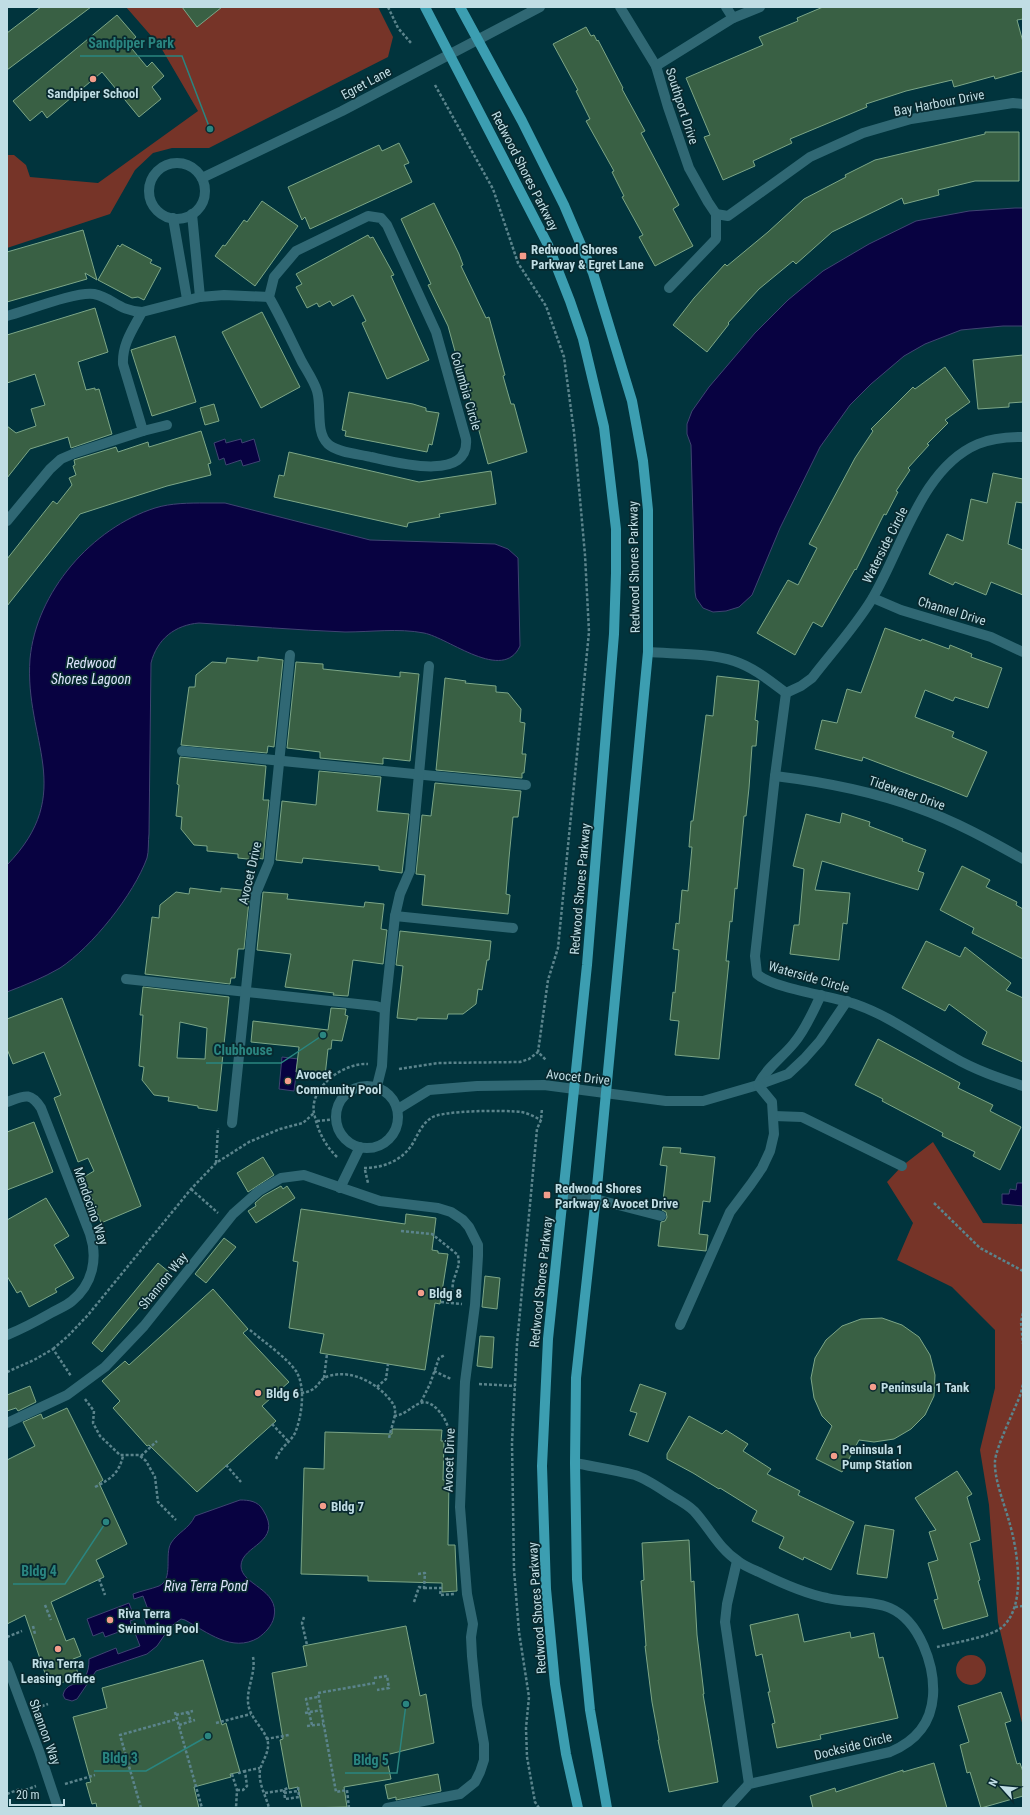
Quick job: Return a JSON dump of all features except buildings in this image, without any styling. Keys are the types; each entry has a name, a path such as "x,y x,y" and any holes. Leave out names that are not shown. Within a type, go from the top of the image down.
{"main road":[{"name":"Redwood Shores Parkway","path":"425,7 550,249 583,339 604,426 616,529 614,634 575,1089 548,1339 542,1466 546,1589 555,1684 566,1754 578,1808"},
{"name":"Redwood Shores Parkway","path":"460,7 477,41 522,121 564,205 593,273 632,401 643,461 648,510 648,652 576,1378 575,1463 577,1579 582,1645 590,1710 607,1808"}],"street":[{"name":"Egret Lane","path":"202,178 342,111 540,7"},
{"name":"Southport Drive","path":"620,7 656,66 668,107 689,168 716,214"},
{"path":"726,7 733,18"},
{"path":"656,66 733,18 760,7"},
{"name":"Bay Harbour Drive","path":"716,214 728,216 810,157 863,134 911,119 1013,103 1023,104"},
{"path":"173,163 182,163 191,166 202,178 205,189 204,199 200,207 192,214 185,218 166,217 158,212 153,205 149,192 152,178 157,171 164,166 173,163"},
{"path":"192,214 200,296"},
{"path":"669,288 716,239 716,214"},
{"name":"Columbia Circle","path":"368,216 381,218 387,225 436,332 466,439 465,450 456,462 448,464 415,466 340,450 328,444 323,434 317,391 269,297 274,277 290,256 302,246 368,216"},
{"path":"173,218 187,299"},
{"path":"7,316 79,294 102,296 129,311 142,312 200,296 224,295 269,297"},
{"path":"142,312 124,346 122,354 123,364 143,431"},
{"path":"7,520 50,469 61,459 143,431 167,425"},
{"name":"Waterside Circle","path":"1023,437 991,440 979,444 960,454 944,468 924,496 873,598 812,678 801,686 786,693 775,776 755,968 757,974 770,982 847,1001 873,1010 954,1058 994,1076 1023,1086"},
{"name":"Channel Drive","path":"873,598 901,610 991,637 1023,652"},
{"path":"648,652 720,658 734,661 744,665 786,693"},
{"name":"Avocet Drive","path":"232,1123 256,893 269,862 290,655"},
{"path":"377,1086 382,1066 385,1009 395,916 400,894 410,871 429,666"},
{"path":"182,751 526,785"},
{"name":"Tidewater Drive","path":"775,776 847,787 918,808 968,829 1023,859"},
{"path":"395,916 514,928"},
{"path":"126,980 376,1006 385,1009"},
{"path":"680,1325 730,1212 755,1179 770,1151 774,1134 772,1102 758,1085 764,1074 794,1043 806,1025 821,995"},
{"name":"Avocet Drive","path":"398,1109 429,1090 477,1086 544,1085 666,1101 703,1101 758,1085 788,1074 820,1041 847,1001"},
{"path":"367,1085 377,1086 386,1091 394,1099 398,1109 399,1120 396,1130 390,1139 381,1145 370,1148 351,1144 343,1137 338,1129 336,1119 337,1109 341,1099 356,1087 367,1085"},
{"name":"Mendocino Way","path":"7,1102 20,1097 29,1096 35,1099 41,1108 90,1234 93,1244 94,1258 91,1275 79,1295 40,1320 7,1335"},
{"path":"774,1116 802,1117 902,1166"},
{"path":"340,1188 360,1147"},
{"name":"Shannon Way","path":"7,1423 53,1403 78,1388 105,1367 144,1326 233,1214 259,1191 280,1178 304,1175 340,1188"},
{"name":"Avocet Drive","path":"340,1188 380,1201 438,1208 451,1212 463,1220 469,1227 478,1245 475,1305 465,1382 460,1507 467,1594 472,1624 470,1637 477,1705 484,1744 484,1760 475,1782 460,1794 387,1808"},
{"path":"563,1193 595,1198 661,1216"},
{"name":"Dockside Circle","path":"575,1463 636,1476 666,1492 692,1510 706,1525 719,1544 737,1561 787,1586 811,1594 829,1599 889,1608 908,1622 920,1639 925,1651 932,1678 933,1700 925,1726 909,1742 890,1752 749,1784"},
{"path":"728,1808 749,1784 725,1622 727,1604 737,1561"},
{"name":"Shannon Way","path":"7,1666 11,1687 39,1751 58,1808"}],"path":[{"path":"388,7 398,28 411,43"},
{"path":"399,1069 438,1063 520,1062 529,1059 538,1052 548,980 558,948 590,632 574,432 564,357 546,306 518,263 493,189 435,85"},
{"path":"538,1052 546,1060"},
{"path":"7,1372 34,1360 53,1349 88,1315 191,1189 216,1163 249,1142 280,1129 303,1123 314,1113 319,1094 332,1076 348,1067 368,1064"},
{"path":"539,1808 535,1802 527,1757 526,1728 529,1697 519,1632 514,1570 512,1443 518,1336 537,1137 542,1108"},
{"path":"372,1186 367,1181 364,1168 382,1166 403,1155 425,1123 439,1114 522,1112 541,1120"},
{"path":"314,1113 320,1135 326,1145 337,1156"},
{"path":"317,1121 336,1119"},
{"path":"216,1163 219,1125"},
{"path":"191,1189 220,1214"},
{"path":"934,1203 980,1248 1023,1271"},
{"path":"401,1231 432,1234 458,1255 459,1264 453,1282 451,1303"},
{"path":"441,1302 475,1305"},
{"path":"1023,1313 1021,1322 1023,1344"},
{"path":"250,1330 293,1367 298,1375 303,1403 298,1424 293,1436 288,1441 290,1441 280,1450 276,1459"},
{"path":"53,1349 94,1411 93,1423 100,1436 117,1453 123,1456 141,1456 157,1441"},
{"path":"324,1378 327,1354"},
{"path":"394,1416 402,1414 420,1402 430,1384 439,1358 446,1355"},
{"path":"377,1387 386,1380 388,1364"},
{"path":"434,1371 455,1381"},
{"path":"301,1393 314,1389 324,1378 328,1376 344,1374 365,1379 377,1387 393,1404 394,1416 388,1439"},
{"path":"478,1384 515,1386"},
{"path":"925,1651 988,1634 1001,1628 1010,1618 1015,1607 1018,1586 1017,1559 1010,1523 998,1483 995,1461 1023,1384"},
{"path":"420,1402 429,1403 438,1410 448,1426 447,1439 463,1438"},
{"path":"272,1424 288,1441"},
{"path":"95,1487 115,1476 121,1465 123,1456"},
{"path":"141,1456 149,1464 155,1477 158,1502 176,1520"},
{"path":"226,1465 241,1482"},
{"path":"418,1574 425,1573 424,1588"},
{"path":"99,1579 105,1595"},
{"path":"414,1602 419,1587 441,1588 440,1595 467,1594"},
{"path":"45,1605 51,1620"},
{"path":"1015,1607 1023,1606"},
{"path":"304,1617 302,1623 307,1645"},
{"path":"33,1626 35,1634"},
{"path":"7,1637 22,1631"},
{"path":"253,1657 254,1668 248,1690 248,1703 251,1714 268,1744 267,1751 260,1768 260,1780 270,1808"},
{"path":"374,1678 387,1676 389,1688 377,1690"},
{"path":"349,1808 347,1790 336,1792 318,1693 375,1683"},
{"path":"312,1726 306,1699 318,1697"},
{"path":"305,1713 321,1710"},
{"path":"193,1711 176,1713 202,1808"},
{"path":"188,1712 191,1722"},
{"path":"216,1723 251,1714"},
{"path":"141,1808 120,1735 177,1719"},
{"path":"179,1725 196,1720"},
{"path":"307,1726 323,1724"},
{"path":"266,1739 289,1735"},
{"path":"239,1772 260,1768"},
{"path":"237,1790 243,1790 247,1786 245,1771"},
{"path":"232,1774 237,1790 236,1808"},
{"path":"7,1794 20,1789 23,1791 50,1786 95,1775"},
{"path":"265,1793 284,1792 298,1789 300,1797 285,1799 284,1792 288,1787"}],"shaded area":[{"path":"126,7 378,7 393,37 388,57 209,148 172,148 153,153 135,170 110,214 7,248 7,155 14,155 26,165 30,177 98,183 198,111 160,46"},
{"path":"933,1142 983,1223 1023,1224 1023,1727 998,1622 989,1505 980,1450 995,1388 995,1330 952,1287 897,1260 913,1223 887,1182 902,1166"},
{"path":"971,1655 981,1660 986,1670 981,1680 971,1685 961,1680 956,1670 961,1660"}],"water":[{"path":"1023,208 1023,326 1003,326 961,330 925,344 904,356 871,384 850,405 820,447 780,528 752,595 739,607 726,611 713,612 703,608 696,598 695,592 691,445 687,434 687,424 692,411 709,387 755,333 788,300 823,271 869,244 916,221 969,211"},
{"path":"225,439 226,443 241,439 242,443 254,439 260,461 243,466 241,460 226,465 224,458 219,460 214,443"},
{"name":"Redwood Shores Lagoon","path":"225,503 370,540 495,544 508,549 518,558 520,646 512,656 501,660 489,659 475,655 424,633 395,630 345,632 199,623 190,624 175,630 162,640 151,663 148,855 141,872 111,919 72,959 47,975 7,992 7,865 28,839 40,813 44,789 43,765 30,688 30,659 35,634 43,610 56,587 71,566 89,547 132,517 161,506 174,504"},
{"name":"Avocet Community Pool","path":"282,1057 298,1059 294,1091 279,1089"},
{"path":"1017,1183 1023,1183 1023,1206 1002,1204 1002,1194 1009,1194 1010,1189 1016,1190"},
{"name":"Riva Terra Pond","path":"240,1500 250,1501 259,1505 268,1521 268,1530 265,1537 247,1553 241,1566 247,1578 271,1600 274,1608 274,1617 268,1629 258,1638 248,1642 229,1642 211,1635 181,1619 170,1627 157,1646 147,1654 96,1671 77,1699 72,1701 65,1699 63,1695 65,1690 69,1686 78,1683 86,1676 89,1659 116,1648 118,1654 140,1646 135,1633 147,1628 144,1618 150,1615 143,1596 134,1599 133,1594 164,1583 168,1572 169,1548 174,1539 190,1524 195,1516"},
{"name":"Riva Terra Swimming Pool","path":"129,1603 135,1619 130,1621 132,1627 105,1637 103,1632 93,1636 87,1619"}],"place":[{"name":"Sandpiper School","path":"93,79"},
{"name":"Sandpiper Park","path":"210,129"},
{"name":"Redwood Shores Parkway & Egret Lane","path":"523,256"},
{"name":"Clubhouse","path":"323,1035"},
{"name":"Avocet Community Pool","path":"288,1081"},
{"name":"Redwood Shores Parkway & Avocet Drive","path":"547,1195"},
{"name":"Bldg 8","path":"421,1293"},
{"name":"Peninsula 1 Tank","path":"873,1387"},
{"name":"Bldg 6","path":"258,1393"},
{"name":"Peninsula 1 Pump Station","path":"834,1456"},
{"name":"Bldg 7","path":"323,1506"},
{"name":"Bldg 4","path":"106,1522"},
{"name":"Riva Terra Swimming Pool","path":"110,1620"},
{"name":"Riva Terra Leasing Office","path":"58,1649"},
{"name":"Bldg 5","path":"406,1704"},
{"name":"Bldg 3","path":"208,1736"}]}
